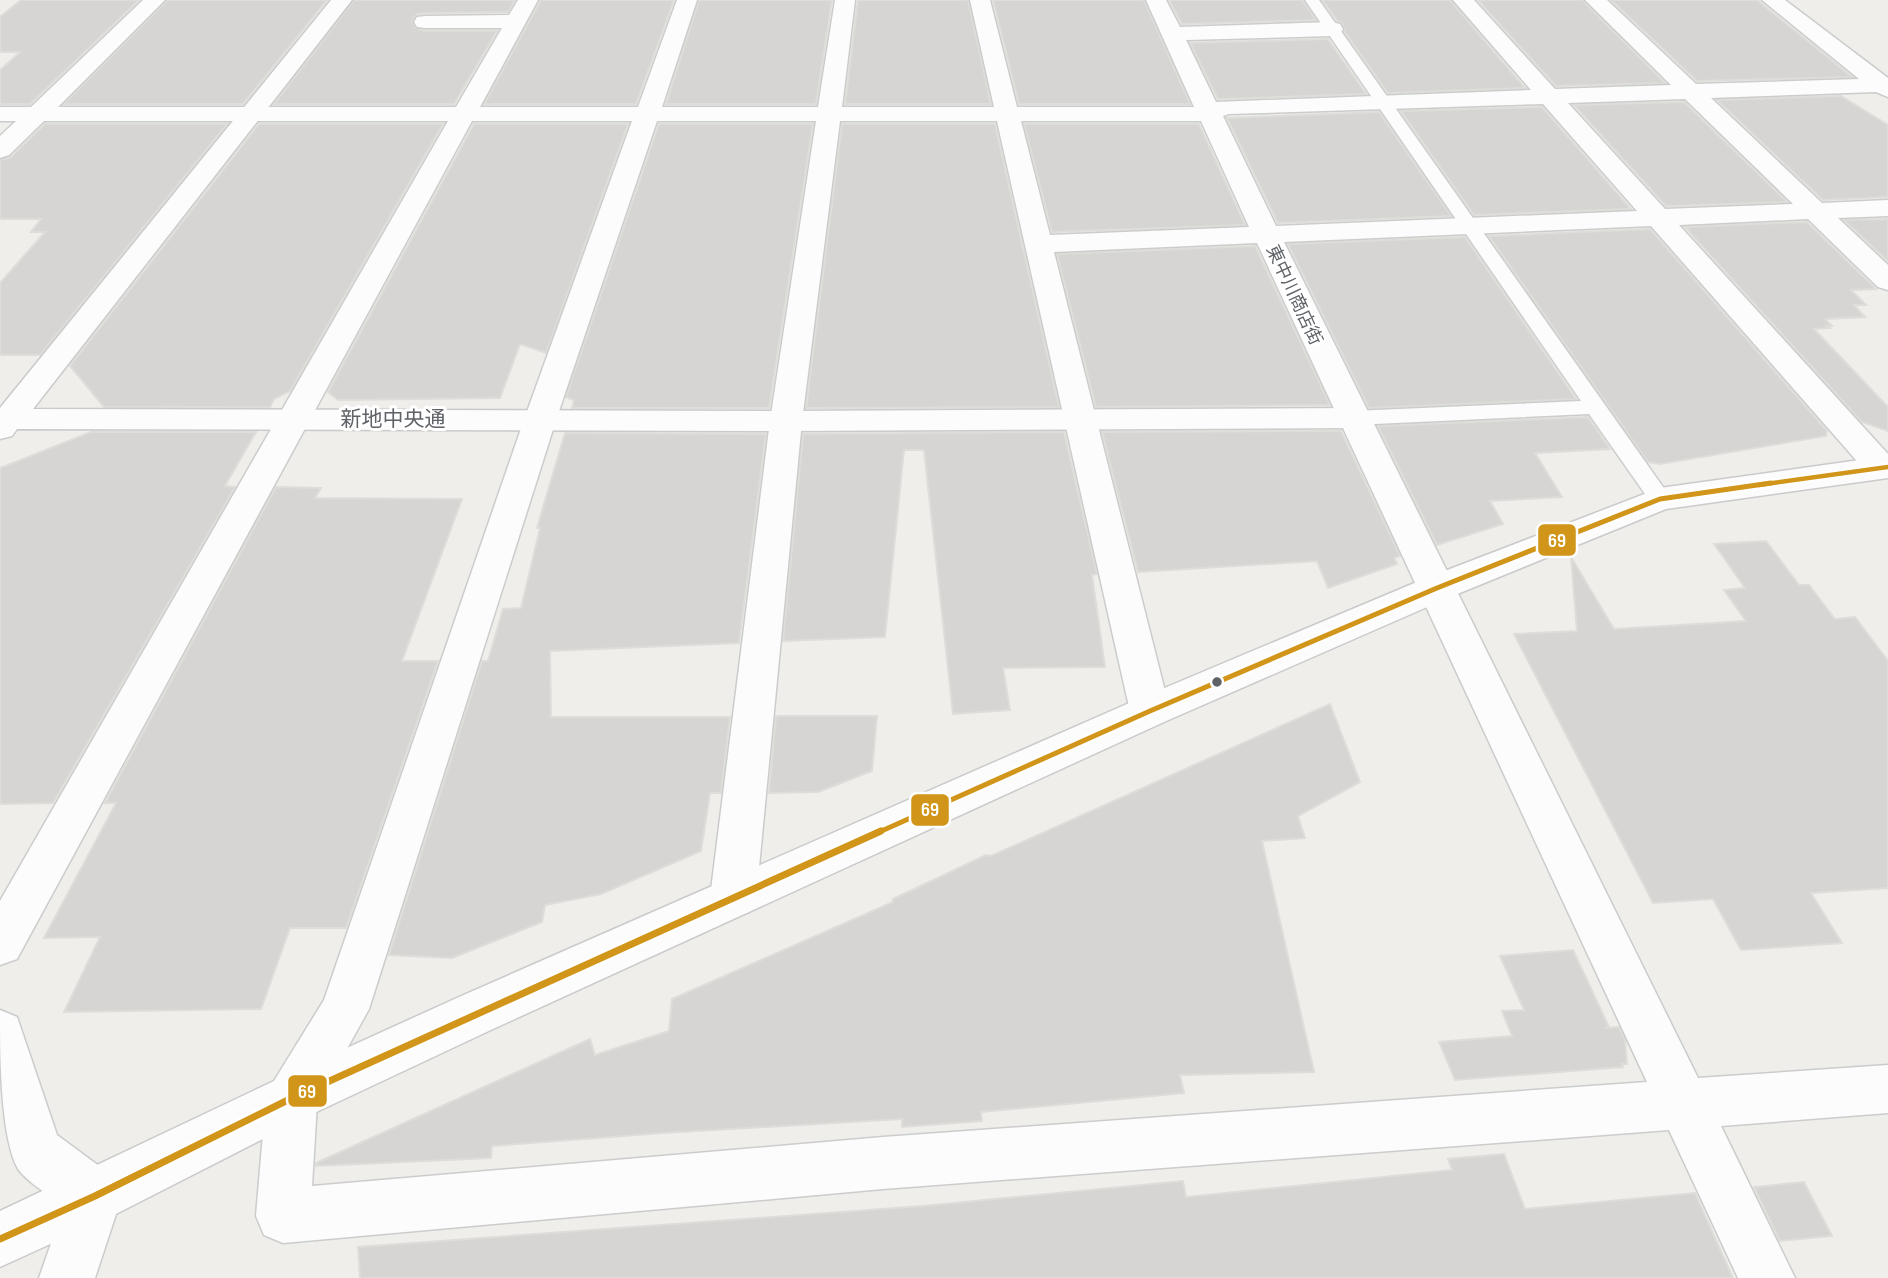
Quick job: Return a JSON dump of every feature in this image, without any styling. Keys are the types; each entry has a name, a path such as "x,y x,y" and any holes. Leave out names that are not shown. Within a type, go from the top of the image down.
{"street":[{"path":"0,150 155,0"},
{"path":"3,422 342,0"},
{"path":"687,0 540,420 345,1009 292,1098 283,1216 883,1163 1888,1089"},
{"path":"733,898 786,421 845,0"},
{"path":"979,0 1150,711"},
{"name":"東中川商店街","path":"1156,0 1353,418 1768,1278"},
{"path":"1463,0 1546,96 1885,468"},
{"path":"1595,0 1888,281"},
{"path":"1772,0 1886,87"},
{"path":"425,22 522,10"},
{"path":"0,944 467,114 522,10"},
{"path":"1173,34 1332,29"},
{"path":"0,114 1208,114 1225,107 1886,87"},
{"path":"1038,244 1888,208"},
{"name":"新地中央通","path":"3,422 296,419 786,421 1353,418"},
{"path":"0,1239 96,1196 292,1098 733,898 1150,711 1437,588 1660,499 1885,468"},
{"path":"0,1033 36,1151 96,1196"},
{"path":"67,1278 96,1196"}],"lane":[{"path":"1312,0 1660,499"},
{"path":"1353,418 1594,407"}],"building":[{"path":"21,0 139,0 30,104 0,104 0,70 20,52 0,52 0,17"},
{"path":"168,0 327,0 243,104 64,104"},
{"path":"354,0 515,0 508,12 425,13 417,14 412,21 415,28 425,31 497,31 454,104 274,104"},
{"path":"541,0 674,0 636,104 484,104"},
{"path":"699,0 832,0 816,104 666,104"},
{"path":"858,0 968,0 991,104 845,104"},
{"path":"993,0 1144,0 1190,104 1019,104"},
{"path":"1169,0 1302,0 1316,20 1182,24"},
{"path":"1322,0 1450,0 1525,88 1388,93 1345,32 1342,23"},
{"path":"1478,0 1582,0 1665,83 1556,86"},
{"path":"1611,0 1757,0 1852,77 1697,81"},
{"path":"1328,39 1366,94 1218,99 1190,43"},
{"path":"1841,96 1888,125 1888,197 1823,200 1717,100"},
{"path":"1684,102 1787,202 1666,206 1574,105"},
{"path":"1542,107 1631,209 1474,215 1401,111"},
{"path":"1379,112 1451,216 1278,223 1227,118"},
{"path":"45,124 227,124 40,355 0,355 0,283 45,232 31,232 41,219 0,219 0,160 11,157"},
{"path":"259,124 443,124 290,391 274,399 270,407 104,407 70,366"},
{"path":"474,124 628,124 546,353 520,344 500,398 338,400 328,392"},
{"path":"659,124 813,124 769,408 572,408 574,400 566,397"},
{"path":"842,124 995,124 1059,407 806,408"},
{"path":"1024,124 1199,124 1245,225 1052,232"},
{"path":"1888,219 1888,261 1844,220"},
{"path":"1807,222 1876,289 1851,290 1866,305 1854,305 1865,317 1825,319 1832,326 1827,326 1830,328 1814,329 1888,407 1888,431 1862,422 1685,227"},
{"path":"1650,229 1827,431 1826,436 1660,464 1648,462 1489,236"},
{"path":"1465,237 1576,399 1369,408 1288,244"},
{"path":"1255,246 1330,405 1096,407 1057,254"},
{"path":"1588,417 1610,449 1535,453 1562,497 1490,501 1503,524 1437,545 1378,426"},
{"path":"1341,431 1400,556 1394,558 1397,564 1328,588 1317,561 1138,572 1102,432"},
{"path":"91,432 256,432 225,486 235,487 53,803 0,804 0,468"},
{"path":"1064,432 1097,574 1092,575 1105,667 1003,668 1010,710 953,714 924,450 904,450 885,637 783,641 803,434"},
{"path":"565,433 766,434 739,643 550,651 551,717 730,717 721,793 710,793 701,851 601,894 545,905 542,922 452,958 389,955 482,661 488,661 503,609 521,608 540,528 537,528"},
{"path":"276,487 321,488 315,498 462,499 402,661 438,661 346,928 290,928 261,1009 64,1012 100,937 44,938 116,803 105,803"},
{"path":"1766,541 1799,585 1809,585 1835,619 1855,617 1888,661 1888,888 1811,893 1842,943 1741,950 1713,899 1653,903 1514,634 1577,631 1571,557 1614,629 1746,621 1724,590 1745,588 1714,544"},
{"path":"1330,704 1360,782 1298,816 1305,838 1262,841 1314,1072 1180,1075 1184,1093 981,1112 982,1121 902,1127 902,1119 663,1133 492,1146 491,1158 316,1166 316,1163 590,1039 595,1055 669,1031 672,999 893,902 893,899 986,855 991,856"},
{"path":"776,716 877,716 872,771 818,792 769,793"},
{"path":"1573,950 1609,1027 1605,1028 1619,1027 1625,1040 1627,1064 1622,1064 1623,1067 1455,1080 1439,1042 1512,1036 1502,1011 1524,1010 1500,956"},
{"path":"1504,1154 1525,1209 1695,1193 1733,1278 360,1278 358,1247 923,1206 1183,1181 1186,1197 1452,1170 1448,1159"},
{"path":"1804,1182 1832,1236 1780,1241 1754,1187"}],"transit line":[{"name":"69","path":"0,1239 95,1196 292,1098 476,1013 1150,711 1437,588 1660,499 1888,467"}]}
